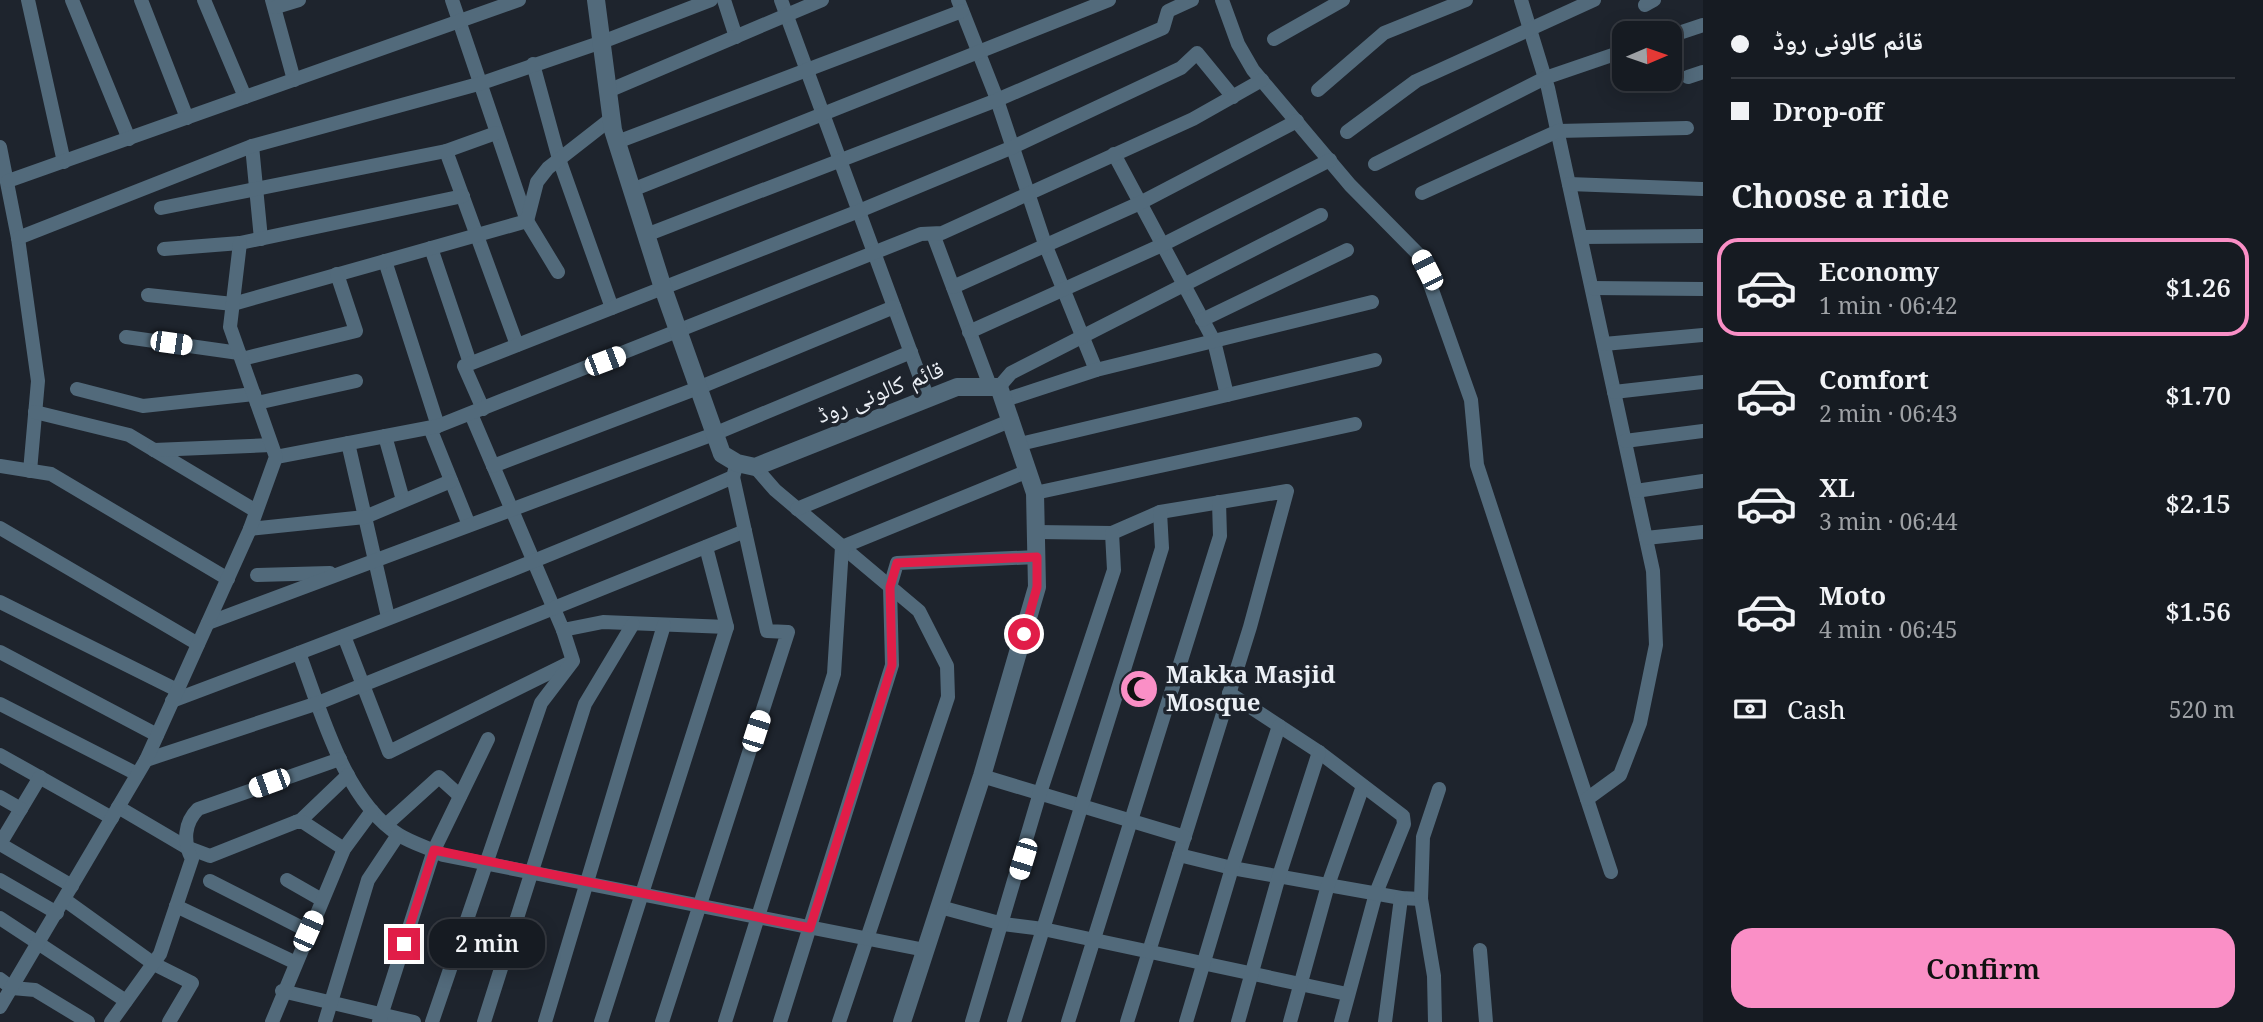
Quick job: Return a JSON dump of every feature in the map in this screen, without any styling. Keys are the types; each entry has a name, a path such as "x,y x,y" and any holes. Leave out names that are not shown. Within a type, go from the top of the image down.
{"street":[{"path":"28,0 64,162"},
{"path":"72,0 129,139"},
{"path":"141,0 187,118"},
{"path":"204,0 245,97"},
{"path":"294,80 274,4 299,0"},
{"path":"452,0 527,221 558,272"},
{"path":"8,181 519,0"},
{"path":"596,0 617,142 663,288 714,434 722,454 735,470 767,631 788,632 662,1022"},
{"path":"669,0 672,16"},
{"path":"18,238 252,146 482,83 602,42 711,0"},
{"path":"724,0 736,37"},
{"path":"781,0 928,399"},
{"path":"608,91 822,0"},
{"path":"632,190 1109,0"},
{"path":"646,236 998,100 1163,28 1168,11 1192,0"},
{"path":"1223,0 1238,44 1262,80 1330,160 1411,245 1427,270 1471,400 1477,465 1611,872"},
{"path":"1274,39 1343,0"},
{"path":"1318,90 1384,33 1466,0"},
{"path":"1521,0 1558,131 1653,571 1656,645 1640,723 1620,775 1587,799"},
{"path":"1347,132 1416,81 1594,0"},
{"path":"617,142 807,71 962,4 998,100 1046,245 1096,370"},
{"path":"1682,32 1703,25"},
{"path":"573,661 563,629 493,466 464,366 859,211 1013,147 1181,68 1197,53 1233,97"},
{"path":"1375,164 1545,78 1612,55"},
{"path":"533,64 559,159 612,308"},
{"path":"1688,77 1703,72"},
{"path":"154,450 273,451 348,443 434,427 921,234 942,233 1193,119 1262,80"},
{"path":"527,221 537,182 559,159 612,118"},
{"path":"953,287 1140,203 1297,121"},
{"path":"1422,193 1558,131 1687,128"},
{"path":"161,208 446,151 496,133"},
{"path":"252,146 261,239"},
{"path":"0,147 18,238 38,381 30,471"},
{"path":"446,151 517,345"},
{"path":"1114,154 1213,341 1227,395"},
{"path":"969,332 1162,244 1330,160"},
{"path":"1569,184 1702,189"},
{"path":"164,248 240,243 463,196"},
{"path":"998,391 1011,373 1321,215"},
{"path":"148,295 233,304 527,221"},
{"path":"902,1022 982,776 1037,587 1035,494 1012,420 969,332 933,234"},
{"path":"1581,237 1703,236"},
{"path":"0,1007 6,984 39,943 146,760 256,511 273,451 230,327 240,243"},
{"path":"431,248 470,363"},
{"path":"1202,320 1347,250"},
{"path":"385,261 434,427 469,526"},
{"path":"126,337 241,356 356,331 337,274"},
{"path":"1592,288 1703,289"},
{"path":"998,391 1096,370 1372,302"},
{"path":"493,466 698,388 894,307"},
{"path":"1604,344 1703,335"},
{"path":"208,623 714,434 911,352"},
{"path":"1020,444 1375,360"},
{"path":"76,389 143,406 255,399 356,381"},
{"path":"1614,392 1703,382"},
{"name":"قائم کالونی روڈ","path":"755,467 957,387 998,391"},
{"path":"35,412 129,435 256,511"},
{"path":"797,509 1012,420"},
{"path":"1035,494 1354,424"},
{"path":"1625,441 1703,431"},
{"path":"385,436 404,500"},
{"path":"348,443 388,617"},
{"path":"0,466 51,474 228,579"},
{"path":"0,602 175,696 299,653 533,562 735,470 755,467 775,491 919,611 947,666 948,696 838,1022"},
{"path":"842,547 1028,471"},
{"path":"250,529 365,517 452,481"},
{"path":"1636,491 1703,481"},
{"path":"1037,532 1112,533 1160,512 1287,491 1229,693 1127,1022"},
{"path":"1068,1022 1220,536 1219,502"},
{"path":"1014,1022 1162,548 1160,512"},
{"path":"0,528 198,644"},
{"path":"146,760 318,703 745,531"},
{"path":"1646,538 1703,532"},
{"path":"972,1022 1039,796 1114,570 1112,533"},
{"path":"601,1022 727,627 706,547"},
{"path":"725,1022 834,674 842,547"},
{"path":"780,1022 892,665 890,587 897,563 1037,557"},
{"path":"257,575 342,573"},
{"path":"563,629 603,622 727,627"},
{"path":"484,1022 585,704 633,624"},
{"path":"545,1022 664,625"},
{"path":"344,636 389,752 573,661"},
{"path":"0,652 157,735"},
{"path":"299,653 348,775 372,811 398,835 434,850 486,863 925,950"},
{"path":"432,1022 541,703 573,661"},
{"path":"1229,693 1318,752 1403,816 1404,824 1376,893 1341,1022"},
{"path":"0,704 138,774"},
{"path":"1186,1022 1232,868 1279,726"},
{"path":"380,1018 434,850 488,739"},
{"path":"1238,1022 1279,876 1318,752"},
{"path":"0,755 40,777 210,856 296,822 348,775"},
{"path":"111,1022 154,964 192,859 186,847 189,818 198,808 340,759"},
{"path":"982,776 1039,796 1185,837"},
{"path":"40,777 0,844 69,893 154,964 192,983 169,1022"},
{"path":"387,824 439,777 460,796"},
{"path":"1290,1022 1328,885 1363,786"},
{"path":"1435,1022 1434,976 1421,899 1423,837 1439,789"},
{"path":"0,797 21,809"},
{"path":"272,1022 282,991 344,849 372,811"},
{"path":"296,822 303,822 344,849"},
{"path":"325,1022 368,880 398,835"},
{"path":"1179,855 1232,868 1401,898 1421,899"},
{"path":"0,880 57,914"},
{"path":"287,880 322,900"},
{"path":"210,881 308,931"},
{"path":"1385,1022 1401,898"},
{"path":"176,906 295,962"},
{"path":"940,907 1003,924 1043,929 1347,994"},
{"path":"0,918 126,1001"},
{"path":"1480,950 1486,1022"},
{"path":"6,984 35,990 88,1022"},
{"path":"282,991 331,1002 380,1018 414,1022"}],"place":[{"name":"Makka Masjid Mosque","path":"1139,689"}],"route":[{"path":"404,944 434,850 443,855 810,928 892,665 890,587 897,563 1037,557 1037,587 1024,634"}]}
